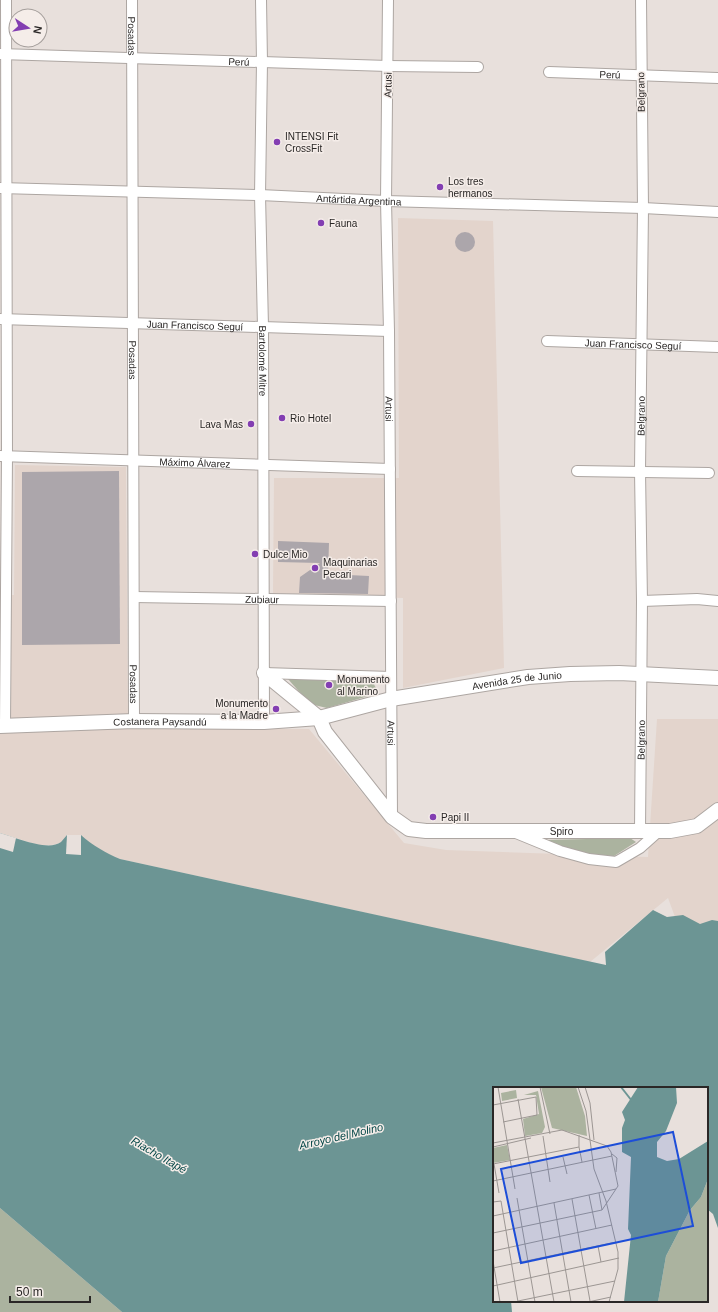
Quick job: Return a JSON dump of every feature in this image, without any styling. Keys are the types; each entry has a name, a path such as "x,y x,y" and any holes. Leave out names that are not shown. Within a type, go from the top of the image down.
{"main road":[{"path":"264,673 319,718 325,732 392,817"},
{"name":"Avenida 25 de Junio","path":"319,718 391,699 528,676 570,674 641,674 718,678"},
{"name":"Costanera Paysandú","path":"2,726 134,721 264,722 319,718"},
{"name":"Spiro","path":"392,817 409,829 426,831 670,831 697,826 718,810"}],"street":[{"path":"2,726 4,456 3,54 6,0"},
{"name":"Posadas","path":"132,0 134,721"},
{"name":"Bartolomé Mitre","path":"261,0 262,62 260,196 263,327 264,722"},
{"name":"Artusi","path":"388,0 386,201 389,331 392,817"},
{"name":"Belgrano","path":"640,831 642,601 640,471 642,208 641,0"},
{"name":"Perú","path":"3,54 388,66 478,67"},
{"name":"Perú","path":"549,72 718,78"},
{"name":"Antártida Argentina","path":"3,188 642,208 718,212"},
{"name":"Juan Francisco Seguí","path":"3,319 389,331"},
{"name":"Juan Francisco Seguí","path":"547,340 718,347"},
{"name":"Máximo Álvarez","path":"4,456 390,469"},
{"path":"577,471 709,473"},
{"name":"Zubiaur","path":"134,597 391,601"},
{"path":"642,601 696,599 718,601"},
{"path":"264,673 391,677"},
{"path":"510,831 560,851 589,859 616,862 640,848 659,831"}],"shaded area":[{"path":"398,218 493,221 504,668 403,688 403,598 273,593 274,478 399,478"},
{"path":"15,465 126,467 128,729 309,729 404,843 446,850 648,857 657,719 718,719 718,940 689,955 668,898 590,962 120,859 107,854 88,842 81,835 67,835 60,843 52,845 38,845 0,833 0,595 14,595"}],"green space":[{"path":"291,676 372,681 376,688 372,695 327,708 310,704 288,679"},
{"path":"630,838 636,842 614,856 582,855 543,840"},
{"path":"0,1208 122,1312 0,1312"}],"water":[{"path":"0,833 40,845 55,845 61,842 67,835 81,835 99,848 120,859 606,965 605,952 653,910 667,917 683,915 700,924 712,920 718,921 718,1228 713,1214 708,1210 708,1087 493,1087 493,1302 511,1302 512,1312 122,1312 0,1208"}],"pier":[{"path":"0,833 16,838 13,852 0,848"},
{"path":"67,835 81,835 81,855 66,854"}],"building":[{"path":"465,232 472,235 475,242 472,249 465,252 458,249 455,242 458,235"},
{"path":"119,471 120,644 22,645 22,472"},
{"name":"Maquinarias Pecari","path":"278,541 329,543 328,574 369,576 368,594 299,593 300,577 320,563 278,562"}],"place":[{"name":"INTENSI Fit CrossFit","path":"277,142"},
{"name":"Los tres hermanos","path":"440,187"},
{"name":"Fauna","path":"321,223"},
{"name":"Rio Hotel","path":"282,418"},
{"name":"Lava Mas","path":"251,424"},
{"name":"Dulce Mio","path":"255,554"},
{"name":"Maquinarias Pecari","path":"315,568"},
{"name":"Monumento al Marino","path":"329,685"},
{"name":"Monumento a la Madre","path":"276,709"},
{"name":"Papi II","path":"433,817"}],"water label":[{"name":"Arroyo del Molino","path":"341,1136"},
{"name":"Riacho Itapé","path":"159,1155"}]}
